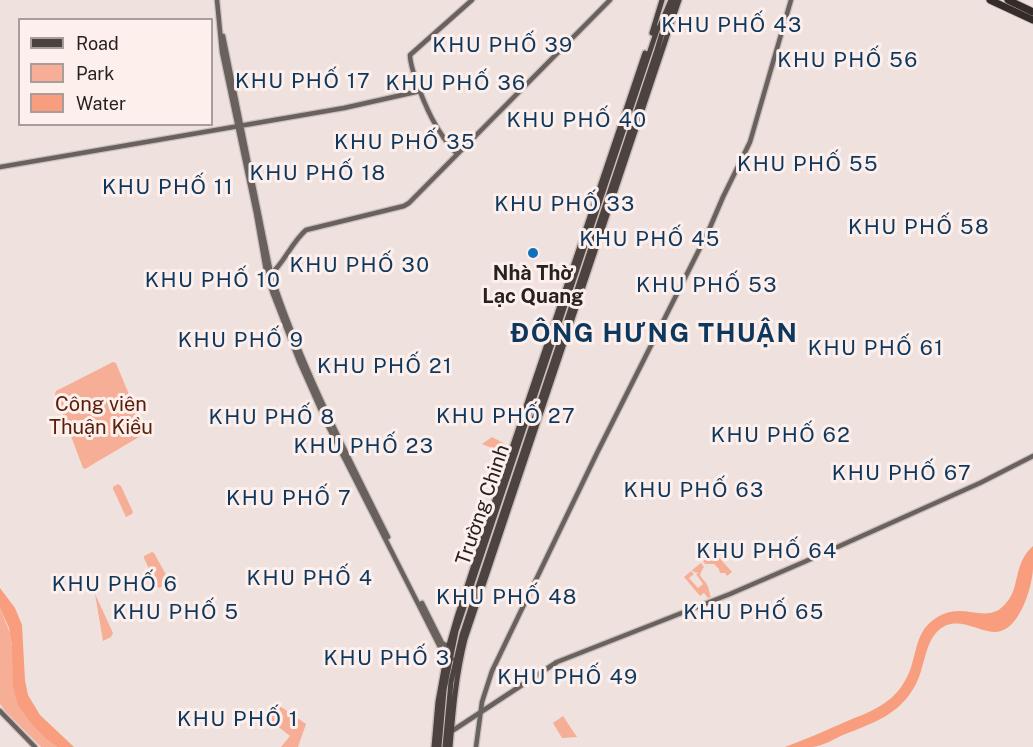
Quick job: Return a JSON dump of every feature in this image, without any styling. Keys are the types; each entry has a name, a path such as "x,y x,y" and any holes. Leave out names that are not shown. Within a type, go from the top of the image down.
{"highway":[{"path":"990,0 1033,18"},
{"path":"997,0 1033,18"},
{"path":"1008,0 1033,10"},
{"path":"1015,0 1033,10"}],"main road":[{"name":"Trường Chinh","path":"448,734 451,721 457,617 509,457 680,0"},
{"name":"Trường Chinh","path":"447,747 455,649 669,1"},
{"path":"658,29 669,1"},
{"name":"Trường Chinh","path":"581,268 657,50 669,28"},
{"name":"Trường Chinh","path":"657,50 658,29"},
{"name":"Trường Chinh","path":"581,268 658,29"},
{"name":"Trường Chinh","path":"434,747 443,682 453,659"},
{"name":"Trường Chinh","path":"439,747 443,682"},
{"path":"451,721 460,726"}],"street":[{"path":"219,0 225,50 269,275 282,320 327,424 411,585 442,643 455,649"},
{"path":"457,154 437,130 420,91 410,55 472,0"},
{"path":"269,275 280,265 298,237 306,230 404,206 411,201 610,0"},
{"path":"476,747 480,712 492,671 750,142 790,0"},
{"path":"0,167 344,108 420,91"},
{"path":"448,734 557,662 730,594 804,562 980,483 1033,456"},
{"path":"411,585 440,647 453,659"},
{"path":"0,711 35,747"}],"green space":[{"name":"Công viên Thuận Kiều","path":"113,362 116,363 144,434 85,469 55,394 56,391"},
{"path":"492,437 507,445 504,453 482,444"},
{"path":"118,484 133,512 126,517 113,489"},
{"path":"152,552 169,580 159,588 144,558"},
{"path":"715,553 732,572 727,576 725,573 720,573 714,564 705,564 703,561"},
{"path":"701,563 704,567 700,576 707,585 711,597 708,598 704,593 700,596 684,577 691,571 694,574 689,578 698,588 703,584 696,574 699,573 692,570"},
{"path":"95,594 113,633 111,637 103,641"},
{"path":"0,608 10,633 33,726 57,747 41,747 0,704"},
{"path":"277,704 306,724 298,747 281,747 290,736 266,717"},
{"path":"563,716 577,737 562,738 553,723"}],"water":[{"path":"1033,546 1033,569 1027,597 1018,617 1004,630 989,631 958,623 943,627 929,644 916,684 894,711 875,722 821,745 785,747 866,713 889,700 907,677 919,639 927,626 936,618 949,612 990,613 1001,608 1011,597 1022,561"},
{"path":"0,588 15,608 22,625 28,695 40,715 74,747 57,747 47,740 33,726 18,705 13,687 9,628 0,608"}],"place":[{"name":"Nhà Thờ Lạc Quang","path":"533,253"}],"district":[{"name":"KHU PHỐ 43","path":"732,26"},
{"name":"KHU PHỐ 39","path":"503,46"},
{"name":"KHU PHỐ 56","path":"848,61"},
{"name":"KHU PHỐ 17","path":"303,82"},
{"name":"KHU PHỐ 36","path":"456,84"},
{"name":"KHU PHỐ 40","path":"577,121"},
{"name":"KHU PHỐ 35","path":"405,143"},
{"name":"KHU PHỐ 55","path":"808,165"},
{"name":"KHU PHỐ 18","path":"318,174"},
{"name":"KHU PHỐ 11","path":"168,188"},
{"name":"KHU PHỐ 33","path":"565,205"},
{"name":"KHU PHỐ 58","path":"919,228"},
{"name":"KHU PHỐ 45","path":"650,240"},
{"name":"KHU PHỐ 30","path":"360,266"},
{"name":"KHU PHỐ 10","path":"213,281"},
{"name":"KHU PHỐ 53","path":"707,286"},
{"name":"ĐÔNG HƯNG THUẬN","path":"654,334"},
{"name":"KHU PHỐ 9","path":"241,341"},
{"name":"KHU PHỐ 61","path":"876,349"},
{"name":"KHU PHỐ 21","path":"385,367"},
{"name":"KHU PHỐ 27","path":"506,417"},
{"name":"KHU PHỐ 8","path":"272,418"},
{"name":"KHU PHỐ 62","path":"781,436"},
{"name":"KHU PHỐ 23","path":"364,447"},
{"name":"KHU PHỐ 67","path":"902,474"},
{"name":"KHU PHỐ 63","path":"694,491"},
{"name":"KHU PHỐ 7","path":"289,499"},
{"name":"KHU PHỐ 64","path":"767,552"},
{"name":"KHU PHỐ 4","path":"310,579"},
{"name":"KHU PHỐ 6","path":"115,585"},
{"name":"KHU PHỐ 48","path":"507,598"},
{"name":"KHU PHỐ 5","path":"176,613"},
{"name":"KHU PHỐ 65","path":"754,613"},
{"name":"KHU PHỐ 3","path":"387,659"},
{"name":"KHU PHỐ 49","path":"568,678"},
{"name":"KHU PHỐ 1","path":"238,720"}]}
